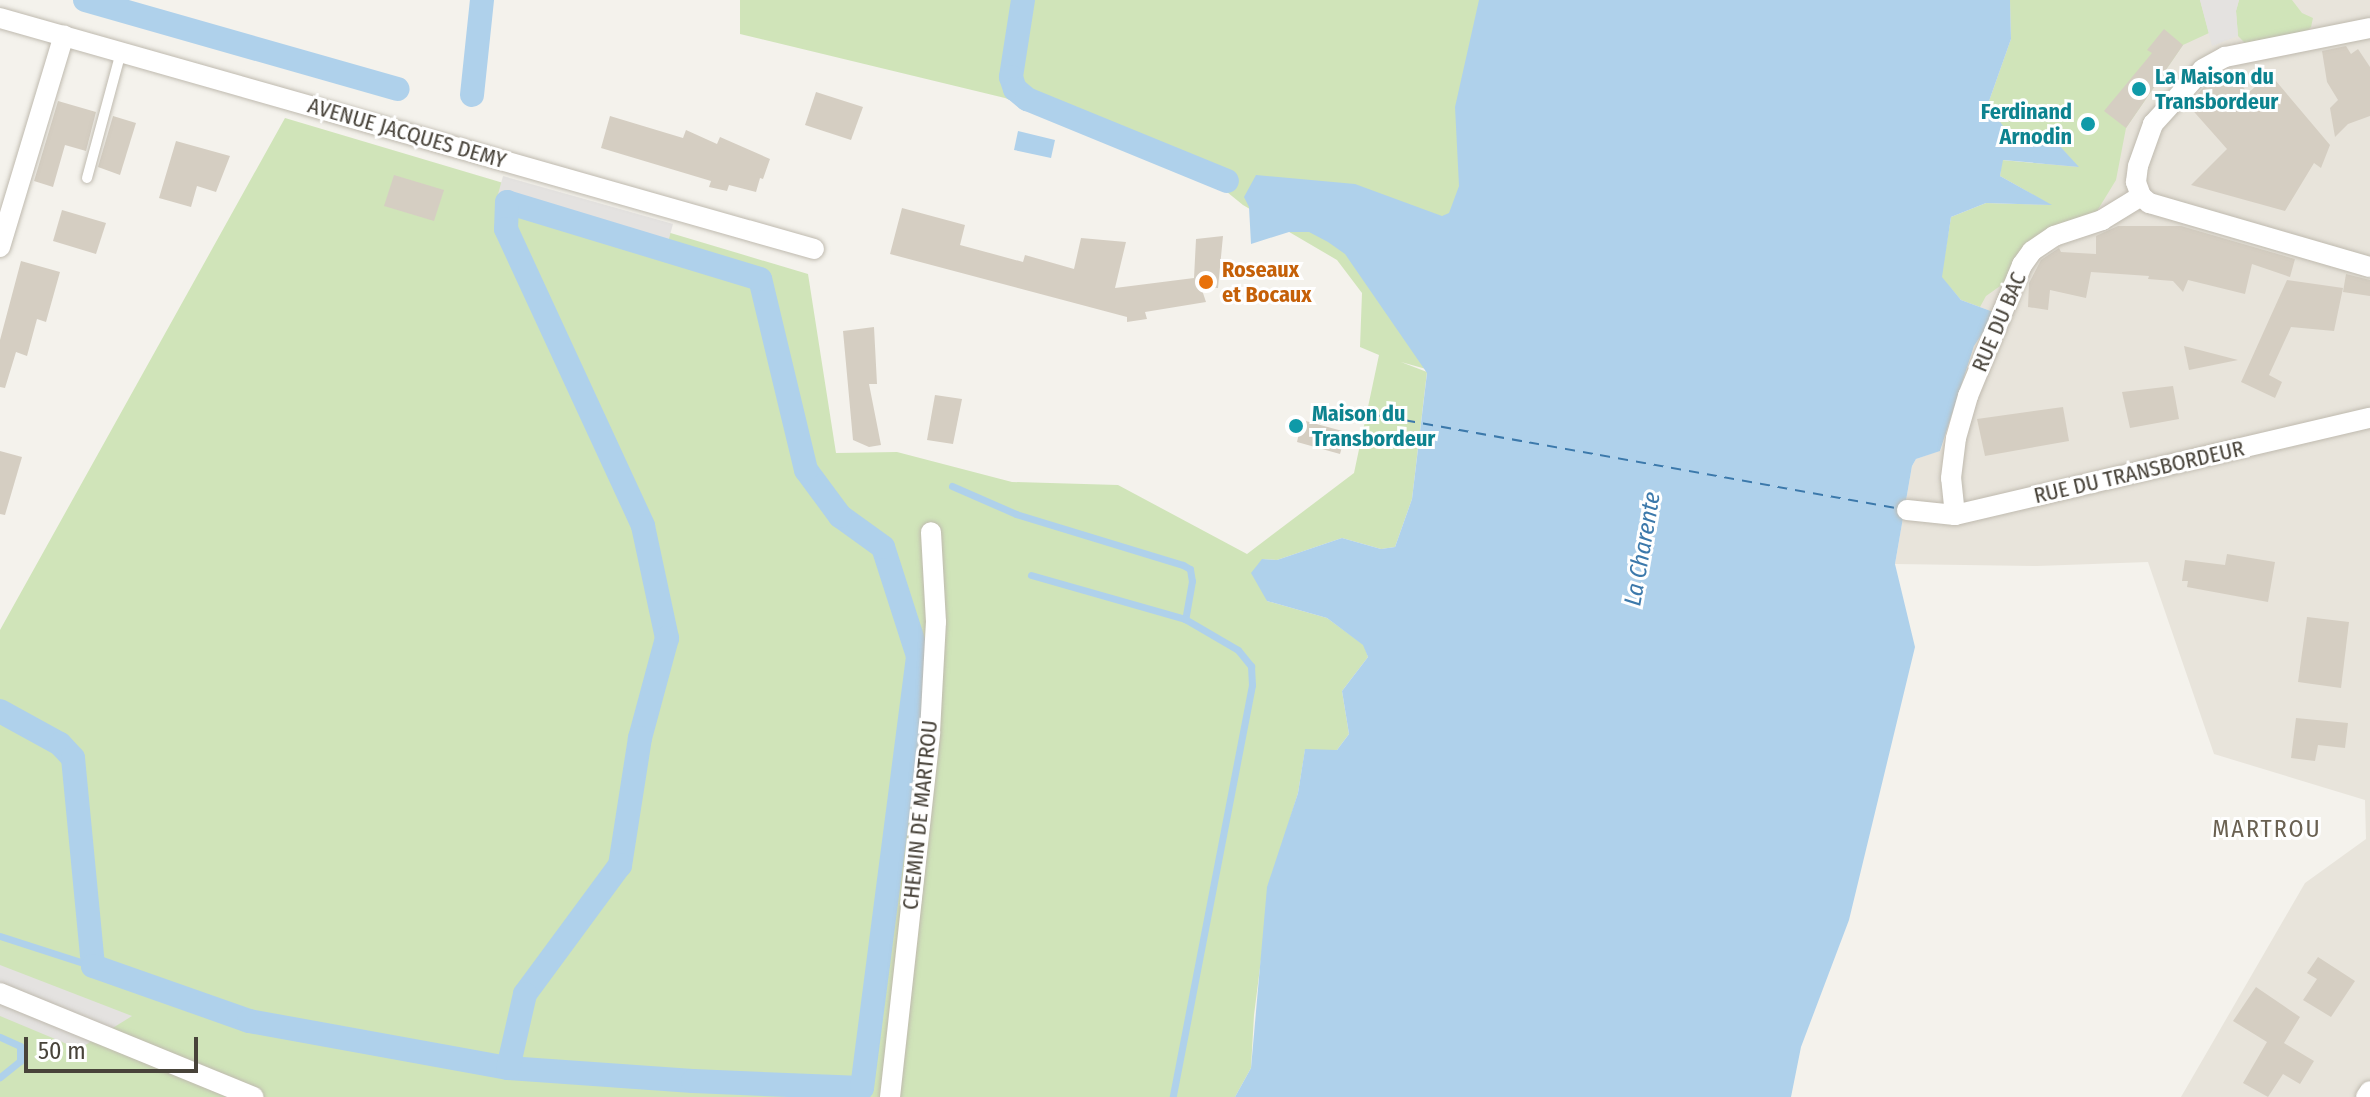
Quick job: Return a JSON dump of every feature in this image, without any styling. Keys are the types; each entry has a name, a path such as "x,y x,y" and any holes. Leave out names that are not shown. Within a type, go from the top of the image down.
{"street":[{"name":"AVENUE JACQUES DEMY","path":"0,18 814,249"},
{"path":"2370,28 2225,57 2203,69 2153,124 2138,166 2136,182 2141,196 2149,203 2370,267"},
{"path":"0,247 64,35"},
{"name":"RUE DU BAC","path":"1955,515 1951,478 1956,438 1968,396 2022,265 2032,251 2054,236 2102,220 2141,196"},
{"name":"RUE DU TRANSBORDEUR","path":"1907,510 1955,515 2370,418"},
{"name":"CHEMIN DE MARTROU","path":"890,1097 930,732 936,622 931,532"},
{"path":"0,993 253,1097"},
{"path":"2366,1097 2370,1091"}],"lane":[{"path":"87,178 121,52"}],"shaded area":[{"path":"2010,0 2370,0 2370,1097 2181,1097 2305,883 2366,839 2365,800 2214,754 2148,562 2037,566 1895,564 1912,466 1916,459 1941,450 1974,346 1996,313 1961,300 2057,143 2004,129 1988,104 2011,39"},
{"path":"2200,0 2239,0 2236,11 2238,36 2212,46"},
{"path":"503,176 673,224 667,246 497,198"},
{"path":"0,965 132,1016 79,1049 0,1016"}],"green space":[{"path":"740,0 1501,0 1451,229 1362,248 1426,369 1401,362 1427,372 1412,499 1395,547 1381,549 1342,538 1277,560 1262,559 1267,601 1327,618 1364,645 1368,657 1342,691 1349,734 1337,750 1305,750 1298,793 1271,881 1254,1015 1251,1068 1235,1097 0,1097 0,630 285,118 808,274 836,453 897,452 1012,482 1118,485 1247,554 1354,473 1379,355 1360,347 1362,293 1337,260 1243,205 1222,188 1005,98 740,34"},
{"path":"2010,0 2200,0 2209,33 2183,45 2126,128 2116,180 2094,216 2010,271 2003,284 1986,296 1980,307 1961,300 1941,277 1951,217 1986,203 2051,205 2000,176 2002,160 2078,167 2057,143 2004,129 1988,104 2011,39"},
{"path":"2239,0 2292,0 2302,13 2313,18 2311,27 2304,34 2245,43 2238,36 2236,11"}],"water":[{"name":"La Charente","path":"1479,0 2010,0 2011,39 1988,104 2005,129 2057,143 2079,167 2003,160 2000,176 2052,205 1986,203 1951,217 1942,277 1961,300 1996,313 1974,346 1940,451 1916,459 1912,466 1895,564 1915,647 1849,920 1801,1047 1791,1097 1235,1097 1251,1068 1267,887 1298,793 1305,749 1337,750 1349,734 1342,691 1368,657 1363,645 1327,618 1267,601 1251,573 1262,559 1277,560 1342,538 1381,549 1395,547 1412,499 1427,373 1345,254 1309,232 1289,232 1251,244 1249,207 1244,197 1256,175 1355,184 1442,216 1449,213 1459,186 1455,107"},
{"path":"1018,131 1055,140 1051,158 1014,150"}],"building":[{"name":"La Maison du Transbordeur","path":"2164,29 2183,45 2126,128 2104,111 2152,53 2147,50"},
{"path":"2346,46 2351,54 2358,49 2370,67 2370,116 2348,124 2335,137 2330,108 2338,100 2327,82 2322,51"},
{"path":"2229,70 2248,93 2270,74 2330,145 2321,168 2314,163 2285,211 2191,185 2227,149 2188,105 2211,79"},
{"path":"816,92 863,107 851,140 805,125"},
{"path":"58,101 96,112 86,151 65,145 53,187 34,181"},
{"path":"113,116 136,123 120,175 98,167"},
{"path":"610,116 683,138 686,130 717,144 720,137 770,159 756,192 729,185 727,191 709,187 711,181 601,148"},
{"path":"176,141 230,156 216,192 197,186 191,207 159,198"},
{"path":"394,175 444,190 434,221 384,206"},
{"path":"902,208 965,225 960,245 1023,262 1025,255 1074,269 1081,238 1126,242 1115,288 1194,278 1196,239 1223,236 1218,288 1201,287 1206,302 1145,312 1147,319 1127,322 1127,317 890,254"},
{"path":"62,210 106,223 96,254 53,241"},
{"path":"2118,226 2181,226 2295,259 2290,277 2252,264 2245,294 2188,280 2183,292 2173,281 2091,272 2086,298 2050,290 2048,310 2028,307 2029,283 2041,260 2059,248 2061,252 2096,254 2096,236"},
{"path":"21,261 60,272 46,322 37,319 27,356 16,352 5,388 0,387 0,340"},
{"path":"2346,274 2370,280 2370,296 2343,292"},
{"path":"2287,280 2343,288 2334,331 2291,327 2269,375 2282,382 2275,398 2241,382"},
{"path":"874,327 877,384 869,384 881,445 869,447 853,440 843,331"},
{"path":"2184,346 2238,360 2189,370"},
{"path":"2173,386 2179,419 2130,428 2122,392"},
{"path":"935,395 962,399 953,444 927,440"},
{"path":"2063,407 2069,441 1985,456 1977,419"},
{"path":"1302,420 1346,432 1340,454 1297,442"},
{"path":"0,451 22,457 5,515 0,514"},
{"path":"2227,554 2275,562 2268,602 2187,587 2188,581 2182,581 2185,560 2225,565"},
{"path":"2307,617 2349,622 2341,688 2298,682"},
{"path":"2296,718 2348,723 2345,748 2318,745 2315,761 2291,758"},
{"path":"2318,957 2355,981 2331,1017 2303,1000 2317,979 2307,973"},
{"path":"2256,987 2300,1017 2284,1043 2314,1061 2300,1084 2283,1074 2268,1097 2243,1083 2267,1042 2233,1021"}],"waterway":[{"path":"85,0 398,89"},
{"path":"472,95 482,0"},
{"path":"1023,0 1011,77 1015,89 1027,99 1227,181"},
{"path":"0,711 60,744 73,758 93,966 249,1021 508,1068 693,1081 862,1088 918,656 883,547 840,516 806,470 760,279 507,202 506,229 643,526 667,638 640,738 620,865 525,994 508,1068"},
{"path":"952,486 1016,514 1183,565 1190,569 1192,581 1185,619"},
{"path":"1031,575 1185,619 1238,650 1251,666 1252,685 1173,1097"},
{"path":"0,936 93,966"},
{"path":"0,1037 20,1046 20,1061 0,1077"}],"ferry route":[{"path":"1370,414 1896,508"}],"place":[{"name":"La Maison du Transbordeur","path":"2139,89"},
{"name":"Ferdinand Arnodin","path":"2088,124"},
{"name":"Roseaux et Bocaux","path":"1206,282"},
{"name":"Maison du Transbordeur","path":"1296,426"}],"district":[{"name":"MARTROU","path":"2267,830"}]}
